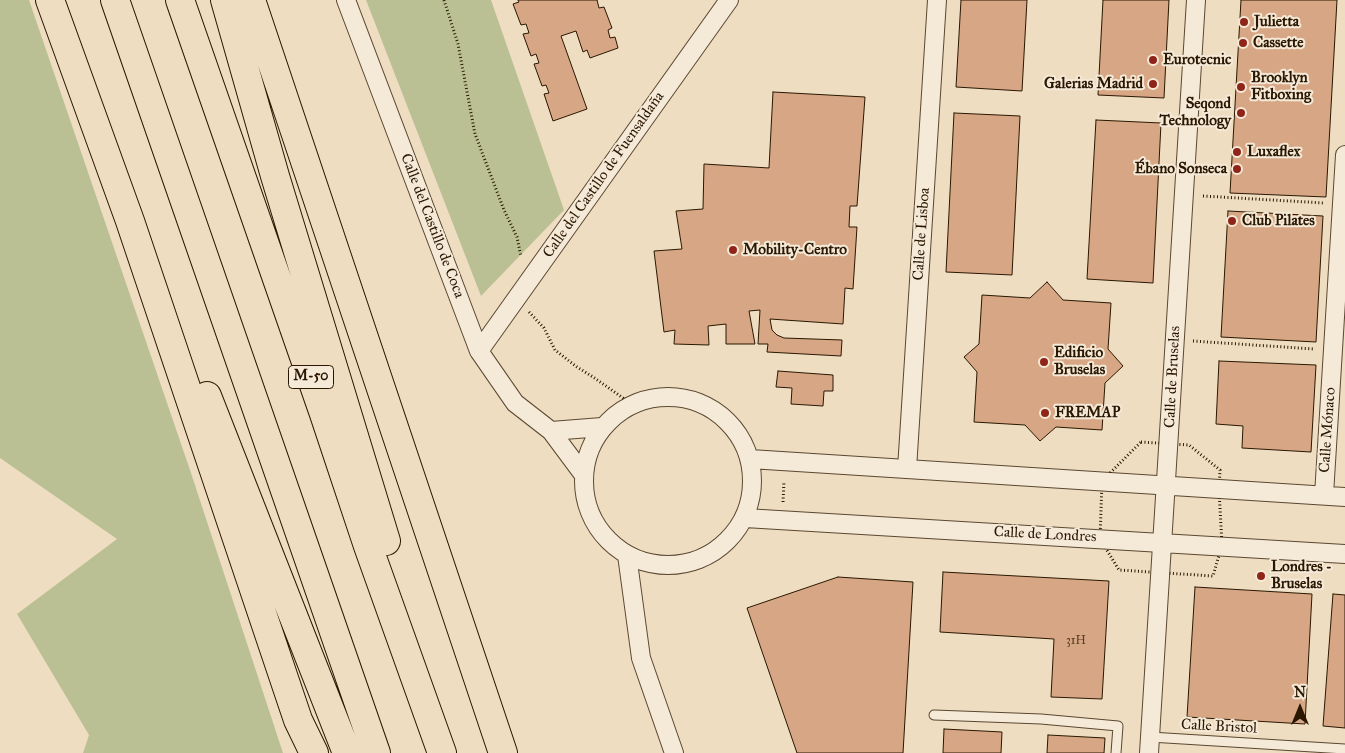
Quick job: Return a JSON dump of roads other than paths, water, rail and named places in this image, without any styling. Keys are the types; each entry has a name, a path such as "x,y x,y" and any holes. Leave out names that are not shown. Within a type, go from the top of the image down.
{"highway":[{"path":"50,0 130,221 298,720 314,753"},
{"path":"116,0 376,753"},
{"name":"M-50","path":"180,0 368,546 442,753"},
{"path":"225,0 275,176 381,527 457,753"},
{"path":"251,0 505,753"},
{"path":"130,221 181,332 347,753"},
{"path":"298,720 304,753"}],"street":[{"name":"Calle del Castillo de Coca","path":"346,0 479,351 515,403 551,431 583,474"},
{"name":"Calle del Castillo de Fuensaldaña","path":"479,351 730,0"},
{"name":"Calle de Lisboa","path":"907,469 938,0"},
{"name":"Calle de Bruselas","path":"1150,745 1196,0"},
{"name":"Calle Mónaco","path":"1324,495 1345,154"},
{"path":"655,398 686,398 714,410 737,431 750,459 753,488 745,518 729,540 707,557 680,565 652,565 626,555 607,540 593,521 585,498 583,474 589,449 602,427 626,407 655,398"},
{"path":"551,431 602,427"},
{"path":"750,459 1345,497"},
{"name":"Calle de Londres","path":"745,518 1345,554"},
{"path":"626,555 641,658 674,753"}],"lane":[{"path":"934,715 1041,719 1118,726 1116,753"},
{"name":"Calle Bristol","path":"1150,745 1345,749"}],"place":[{"name":"Julietta","path":"1244,22"},
{"name":"Cassette","path":"1243,43"},
{"name":"Eurotecnic","path":"1153,60"},
{"name":"Galerias Madrid","path":"1153,84"},
{"name":"Brooklyn Fitboxing","path":"1241,87"},
{"name":"Seqond Technology","path":"1241,113"},
{"name":"Luxaflex","path":"1237,152"},
{"name":"Ébano Sonseca","path":"1237,169"},
{"name":"Club Pilates","path":"1232,221"},
{"name":"Mobility-Centro","path":"733,250"},
{"name":"Edificio Bruselas","path":"1044,362"},
{"name":"FREMAP","path":"1045,413"},
{"name":"Londres - Bruselas","path":"1261,576"}]}
